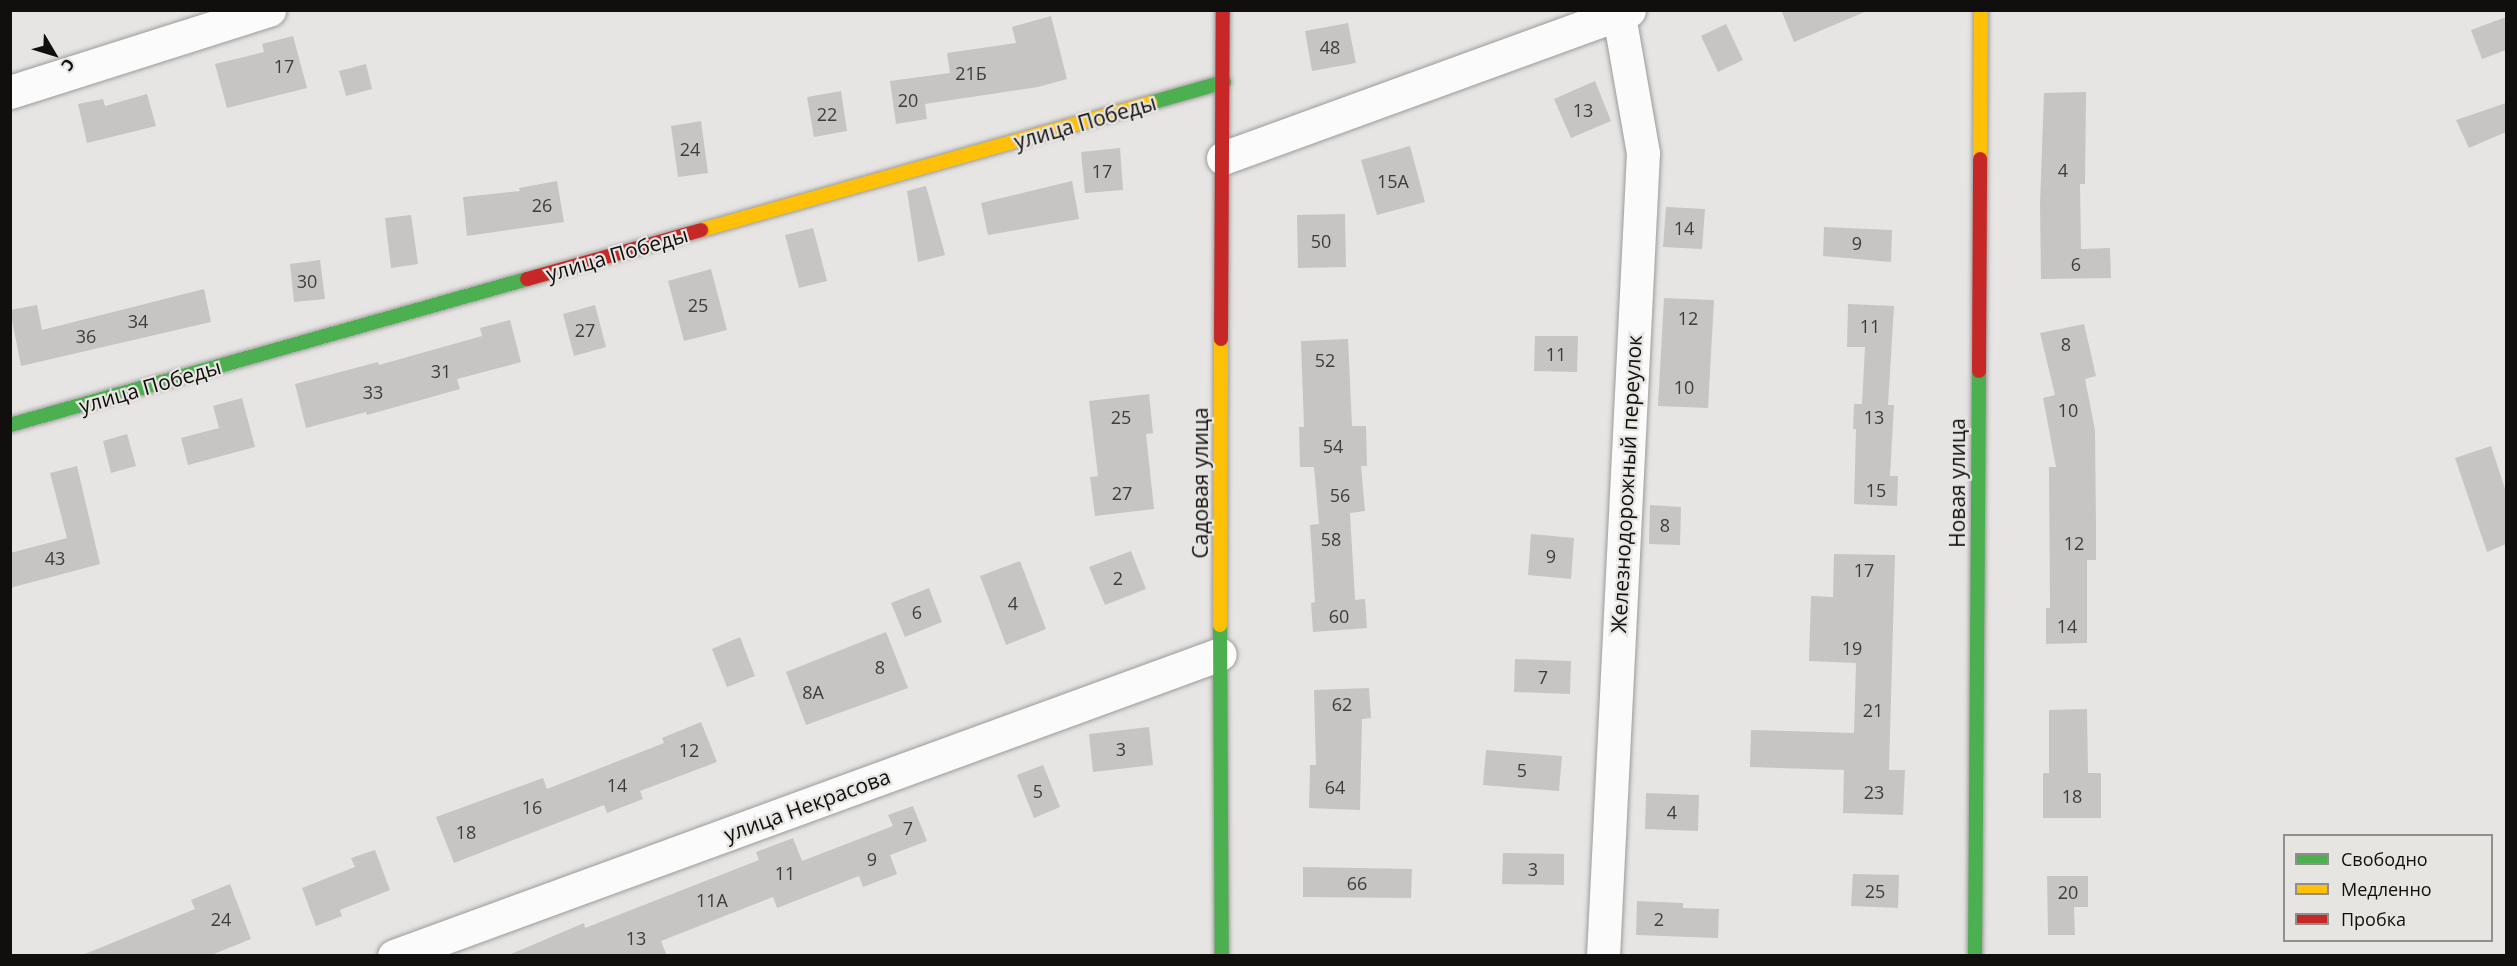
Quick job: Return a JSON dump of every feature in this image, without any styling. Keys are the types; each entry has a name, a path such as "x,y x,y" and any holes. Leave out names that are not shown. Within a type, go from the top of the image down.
{"street":[{"path":"10,92 269,10"},
{"name":"Садовая улица","path":"1222,956 1220,654 1223,10"},
{"name":"Новая улица","path":"1975,956 1981,10"},
{"path":"1223,158 1624,13"},
{"name":"Железнодорожный переулок","path":"1603,956 1643,153 1624,13"},
{"name":"улица Победы","path":"10,425 1224,82"},
{"name":"улица Некрасова","path":"394,956 1220,654"}],"building":[{"path":"1781,10 1867,10 1867,11 1794,42"},
{"path":"1051,16 1067,79 1038,87 925,104 927,119 896,124 890,81 950,73 947,53 1016,43 1012,27"},
{"path":"2506,17 2506,50 2482,59 2471,30"},
{"path":"1348,23 1356,63 1312,71 1305,31"},
{"path":"1726,24 1743,60 1718,72 1701,36"},
{"path":"293,36 307,88 227,108 215,64 264,52 262,44"},
{"path":"366,64 372,89 346,96 339,71"},
{"path":"1595,81 1611,121 1571,138 1554,99"},
{"path":"841,91 847,131 814,137 807,97"},
{"path":"2086,92 2085,184 2080,184 2081,249 2110,248 2111,278 2041,279 2040,205 2044,93"},
{"path":"147,94 156,126 87,143 78,104 103,99 105,106"},
{"path":"2506,103 2506,132 2469,148 2456,120"},
{"path":"701,121 708,173 678,177 671,126"},
{"path":"1410,146 1425,202 1377,215 1361,160"},
{"path":"1120,148 1123,190 1085,193 1081,152"},
{"path":"557,181 564,222 467,236 463,197 520,191 519,188"},
{"path":"1072,181 1079,219 988,235 981,203"},
{"path":"926,186 945,255 918,262 907,191"},
{"path":"1666,207 1705,209 1702,249 1663,247"},
{"path":"1345,214 1346,267 1298,268 1297,215"},
{"path":"411,215 418,264 391,268 385,218"},
{"path":"1824,227 1892,230 1891,262 1823,256"},
{"path":"813,228 827,281 799,288 785,235"},
{"path":"320,260 325,299 294,302 290,264"},
{"path":"711,269 727,330 684,341 668,281"},
{"path":"204,289 211,322 21,366 10,310 37,305 42,330"},
{"path":"1664,298 1714,300 1708,408 1658,406"},
{"path":"1848,304 1894,306 1888,405 1894,405 1890,476 1898,476 1897,506 1854,504 1856,429 1853,429 1854,404 1862,404 1865,347 1847,347"},
{"path":"595,305 606,347 574,356 563,314"},
{"path":"510,320 521,362 457,379 460,389 367,415 366,412 306,428 295,384 378,362 379,365 482,336 480,328"},
{"path":"2084,324 2096,376 2085,379 2095,430 2096,526 2096,560 2087,560 2087,643 2046,644 2046,608 2050,608 2049,467 2056,467 2043,398 2055,395 2040,333"},
{"path":"1535,336 1578,336 1577,372 1534,371"},
{"path":"1348,339 1352,426 1366,426 1367,466 1361,466 1365,511 1350,513 1355,600 1365,599 1367,628 1313,632 1311,603 1315,602 1310,525 1319,524 1314,467 1300,467 1299,427 1304,427 1301,341"},
{"path":"1149,394 1153,433 1146,434 1154,509 1095,516 1090,477 1098,476 1089,401"},
{"path":"242,398 255,447 188,465 181,438 219,428 213,406"},
{"path":"127,434 136,466 111,473 103,441"},
{"path":"2491,446 2506,492 2506,544 2487,552 2455,458"},
{"path":"77,466 100,564 10,588 10,553 67,538 50,473"},
{"path":"1650,505 1681,507 1680,545 1649,544"},
{"path":"1531,534 1574,538 1571,579 1528,575"},
{"path":"1131,551 1146,589 1105,605 1089,567"},
{"path":"1834,554 1895,555 1889,770 1905,770 1903,815 1843,813 1844,770 1750,767 1751,730 1854,733 1856,663 1809,661 1811,596 1833,597"},
{"path":"1020,561 1046,629 1006,645 980,576"},
{"path":"929,588 942,622 905,637 891,603"},
{"path":"886,632 908,688 806,725 786,672"},
{"path":"740,637 755,676 727,687 712,649"},
{"path":"1515,659 1571,661 1570,694 1514,692"},
{"path":"1369,688 1371,718 1362,719 1360,810 1309,808 1310,765 1316,765 1314,690"},
{"path":"2087,709 2088,773 2101,773 2101,818 2043,818 2043,773 2049,773 2049,710"},
{"path":"701,722 717,762 640,791 643,799 607,813 604,805 454,863 436,817 543,778 547,789 664,743 662,738"},
{"path":"1149,727 1153,765 1093,772 1089,734"},
{"path":"1486,750 1562,756 1559,791 1483,785"},
{"path":"1043,765 1060,807 1034,818 1017,775"},
{"path":"1646,793 1699,795 1698,831 1645,829"},
{"path":"913,806 927,841 890,855 897,874 863,887 859,876 777,908 773,897 661,941 667,956 506,956 584,923 585,928 759,860 756,852 793,838 802,861 893,826 888,815"},
{"path":"375,850 390,890 340,910 342,916 316,926 302,888 355,867 351,858"},
{"path":"1503,853 1564,854 1564,885 1502,884"},
{"path":"1303,867 1412,869 1411,898 1303,897"},
{"path":"1853,874 1899,875 1898,908 1851,906"},
{"path":"2047,876 2088,876 2088,907 2074,907 2075,935 2048,935"},
{"path":"230,884 251,939 209,956 80,956 195,909 191,900"},
{"path":"1637,901 1683,903 1683,908 1719,909 1718,938 1636,935"}],"traffic: fast":[{"path":"1150,103 1224,82"},
{"path":"10,425 527,279"},
{"path":"1975,956 1979,371"},
{"path":"1220,625 1222,956"}],"traffic: slow":[{"path":"1980,159 1981,10"},
{"path":"701,230 1150,103"},
{"path":"1220,625 1221,339"}],"traffic: jam":[{"path":"1221,339 1223,10"},
{"path":"1979,371 1980,159"},
{"path":"527,279 701,230"}]}
